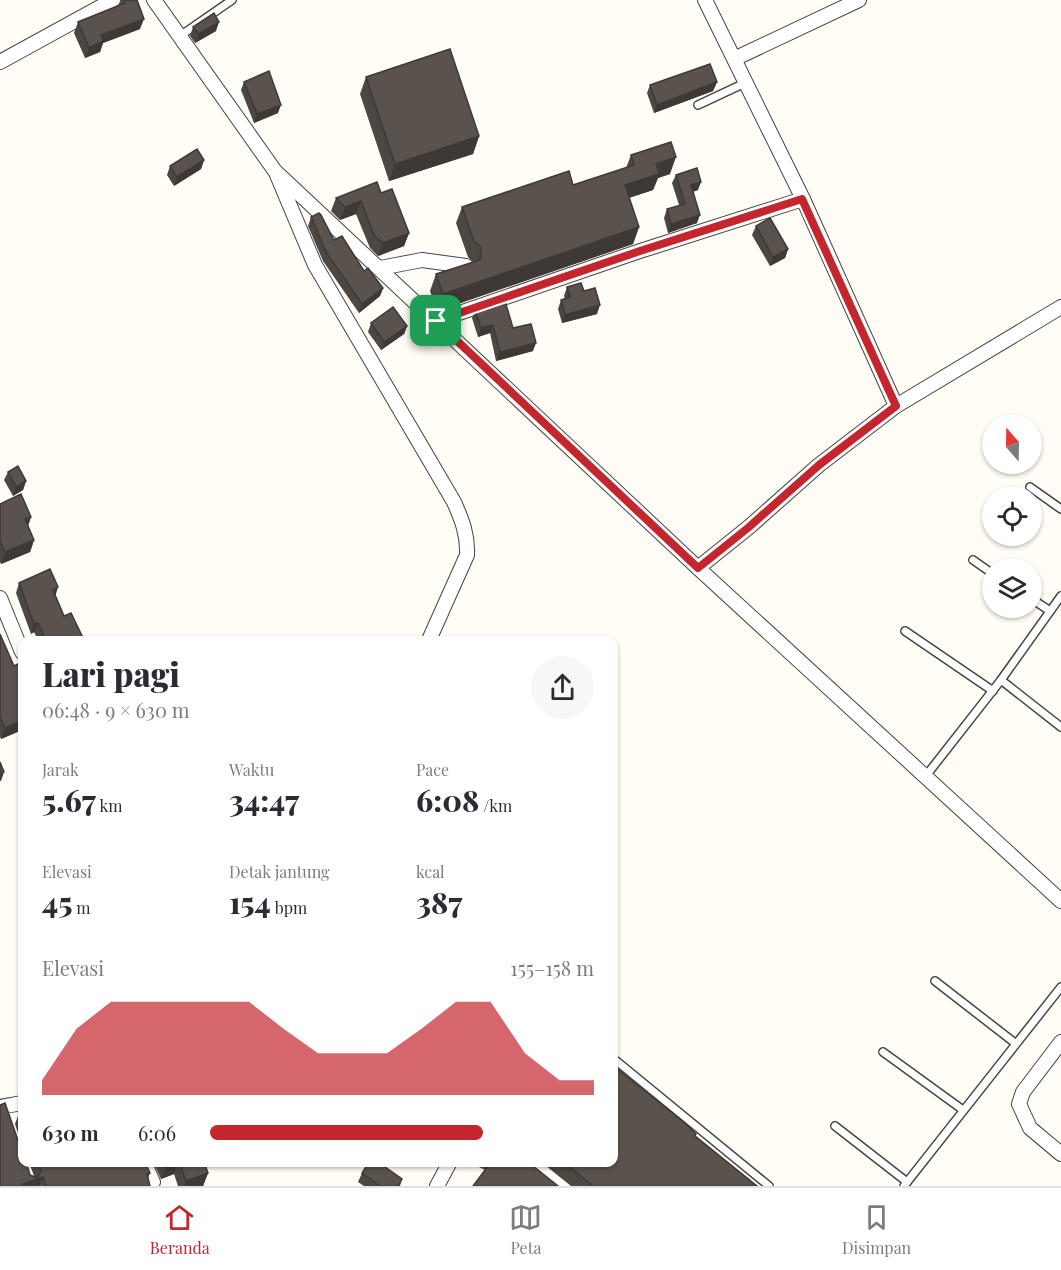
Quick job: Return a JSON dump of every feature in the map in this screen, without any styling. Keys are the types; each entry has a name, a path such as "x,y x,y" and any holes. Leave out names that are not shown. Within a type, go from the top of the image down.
{"street":[{"path":"0,62 113,0"},
{"path":"154,0 275,171 315,265 454,502 463,524 467,555 431,636"},
{"path":"705,0 736,58 896,406"},
{"path":"736,58 859,0"},
{"path":"275,171 698,568 1061,901"},
{"path":"436,321 628,254 802,199"},
{"path":"380,268 422,260 466,266"},
{"path":"698,568 749,527 819,465 896,406 1061,307"},
{"path":"0,598 18,642"},
{"path":"1061,1042 1023,1092 1019,1104 1030,1128 1061,1154"},
{"path":"3,1111 18,1105"},
{"path":"146,1167 153,1182"},
{"path":"437,1186 447,1167"}],"lane":[{"path":"180,36 232,0"},
{"path":"698,105 747,82"},
{"path":"1042,496 1061,509"},
{"path":"973,561 982,567"},
{"path":"924,777 993,691 1061,596"},
{"path":"1042,606 1050,611"},
{"path":"905,632 993,691"},
{"path":"1001,680 1061,727"},
{"path":"935,981 1015,1043"},
{"path":"835,1126 905,1184 1015,1043 1043,1013 1061,987"},
{"path":"883,1052 963,1110"},
{"path":"618,1062 769,1186"}],"building":[{"path":"124,0 137,0 144,19 101,35 103,41 89,48 78,22 125,3"},
{"path":"214,13 219,22 199,34 193,27"},
{"path":"450,49 479,136 395,164 366,77"},
{"path":"710,64 717,82 657,105 650,85"},
{"path":"269,71 281,105 257,114 244,82"},
{"path":"671,142 676,157 656,164 659,174 625,185 639,227 443,294 436,274 480,260 481,247 474,241 462,207 569,171 573,185 634,165 631,155"},
{"path":"197,149 204,160 177,177 170,166"},
{"path":"697,168 701,182 691,185 700,215 671,224 667,209 685,204 676,175"},
{"path":"377,182 381,193 392,189 409,233 383,243 374,235 361,201 345,207 336,198"},
{"path":"319,213 334,240 342,236 364,271 368,268 383,288 362,304 326,252 311,217"},
{"path":"770,218 788,249 773,257 756,226"},
{"path":"581,283 584,291 595,288 600,305 565,315 561,300 570,297 567,287"},
{"path":"505,301 513,328 531,324 536,343 500,352 493,325 481,328 475,310"},
{"path":"393,307 407,326 384,342 371,323"},
{"path":"18,466 26,481 16,487 8,472"},
{"path":"21,494 31,517 25,519 34,540 5,552 0,541 0,504"},
{"path":"50,569 58,587 53,590 64,616 71,613 82,636 44,636 38,623 34,624 19,583"},
{"path":"0,634 14,666 18,664 18,723 5,728 0,717"},
{"path":"0,762 4,772 0,774"},
{"path":"618,1069 685,1123 696,1134 695,1136 757,1186 593,1186 570,1167 618,1167"},
{"path":"5,1103 18,1140 18,1167 28,1167 30,1175 37,1178 41,1171 40,1167 147,1167 150,1173 147,1174 150,1186 46,1186 43,1177 23,1184 23,1186 0,1186 0,1105"},
{"path":"181,1167 206,1167 208,1173 186,1181"},
{"path":"366,1167 385,1167 402,1179 398,1186 380,1186 362,1173"},
{"path":"487,1167 534,1167 558,1186 473,1186"}],"route":[{"path":"802,199 896,406 819,465 749,527 698,568 436,321 450,314 802,199"}]}
